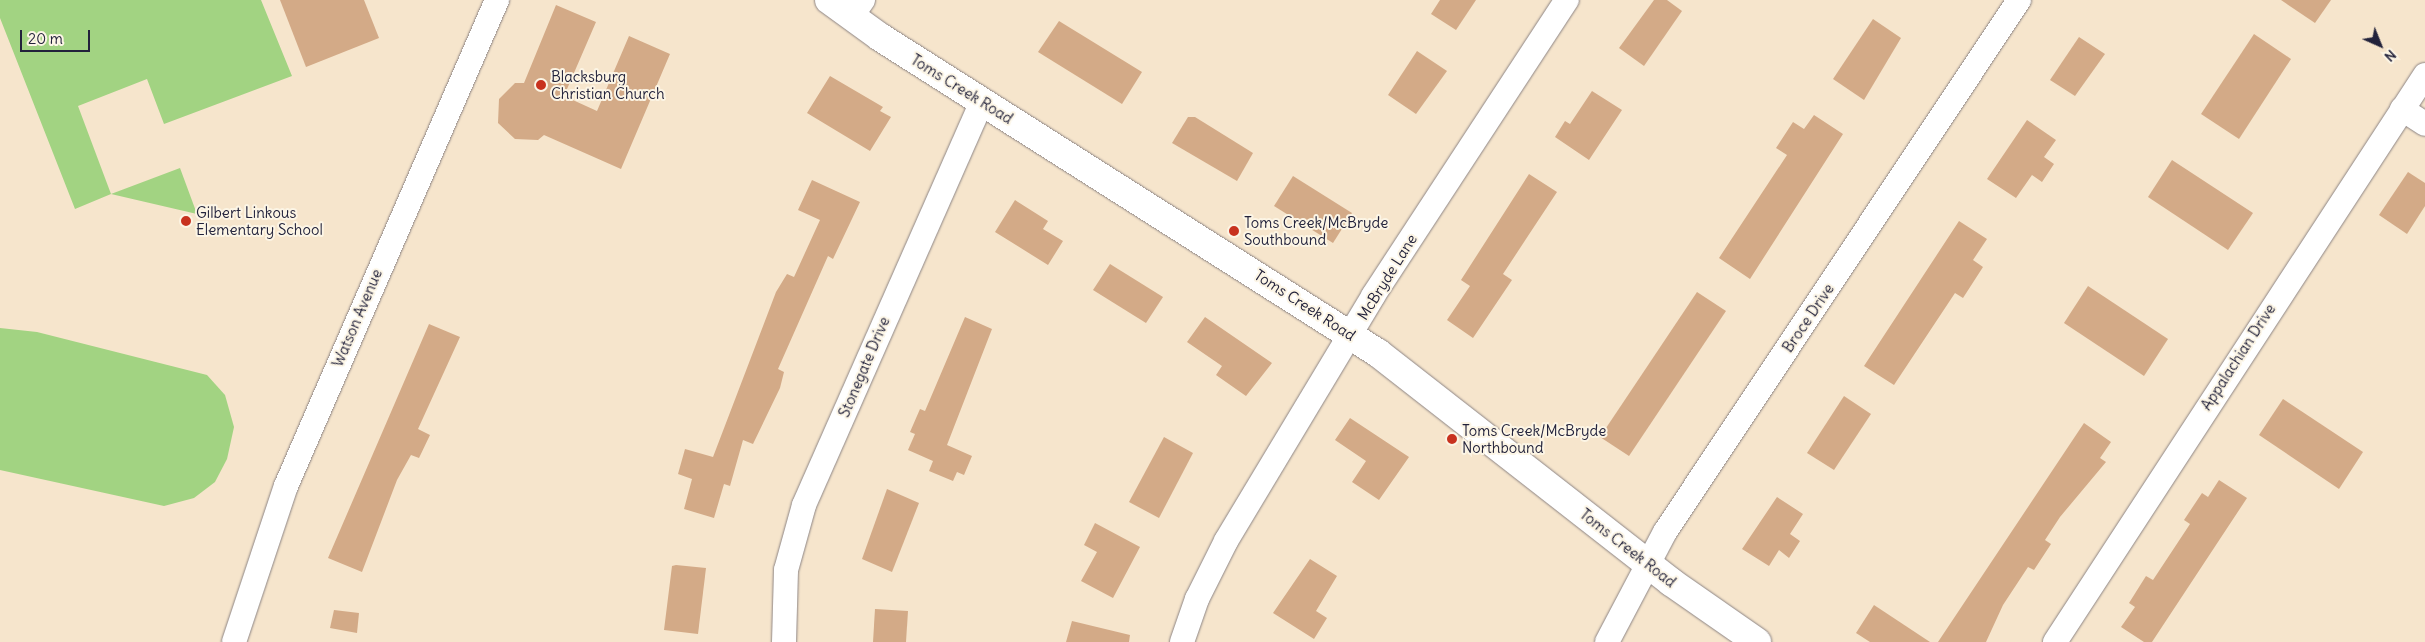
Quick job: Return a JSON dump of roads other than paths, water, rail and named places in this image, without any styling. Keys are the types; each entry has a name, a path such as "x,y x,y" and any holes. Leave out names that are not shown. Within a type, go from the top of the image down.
{"main road":[{"name":"Toms Creek Road","path":"829,0 857,8 982,102 1351,335 1425,387 1649,564 1757,642"}],"street":[{"name":"Watson Avenue","path":"234,642 290,477 497,0"},
{"name":"McBryde Lane","path":"1182,642 1197,599 1226,541 1351,335 1567,0"},
{"name":"Broce Drive","path":"1607,642 1665,532 2019,0"},
{"name":"Appalachian Drive","path":"2055,642 2425,75"},
{"name":"Stonegate Drive","path":"784,642 786,570 804,505 982,102"},
{"path":"2402,109 2425,124"}],"place":[{"name":"Blacksburg Christian Church","path":"541,85"},
{"name":"Gilbert Linkous Elementary School","path":"186,221"},
{"name":"Toms Creek/McBryde Southbound","path":"1234,231"},
{"name":"Toms Creek/McBryde Northbound","path":"1452,439"}]}
